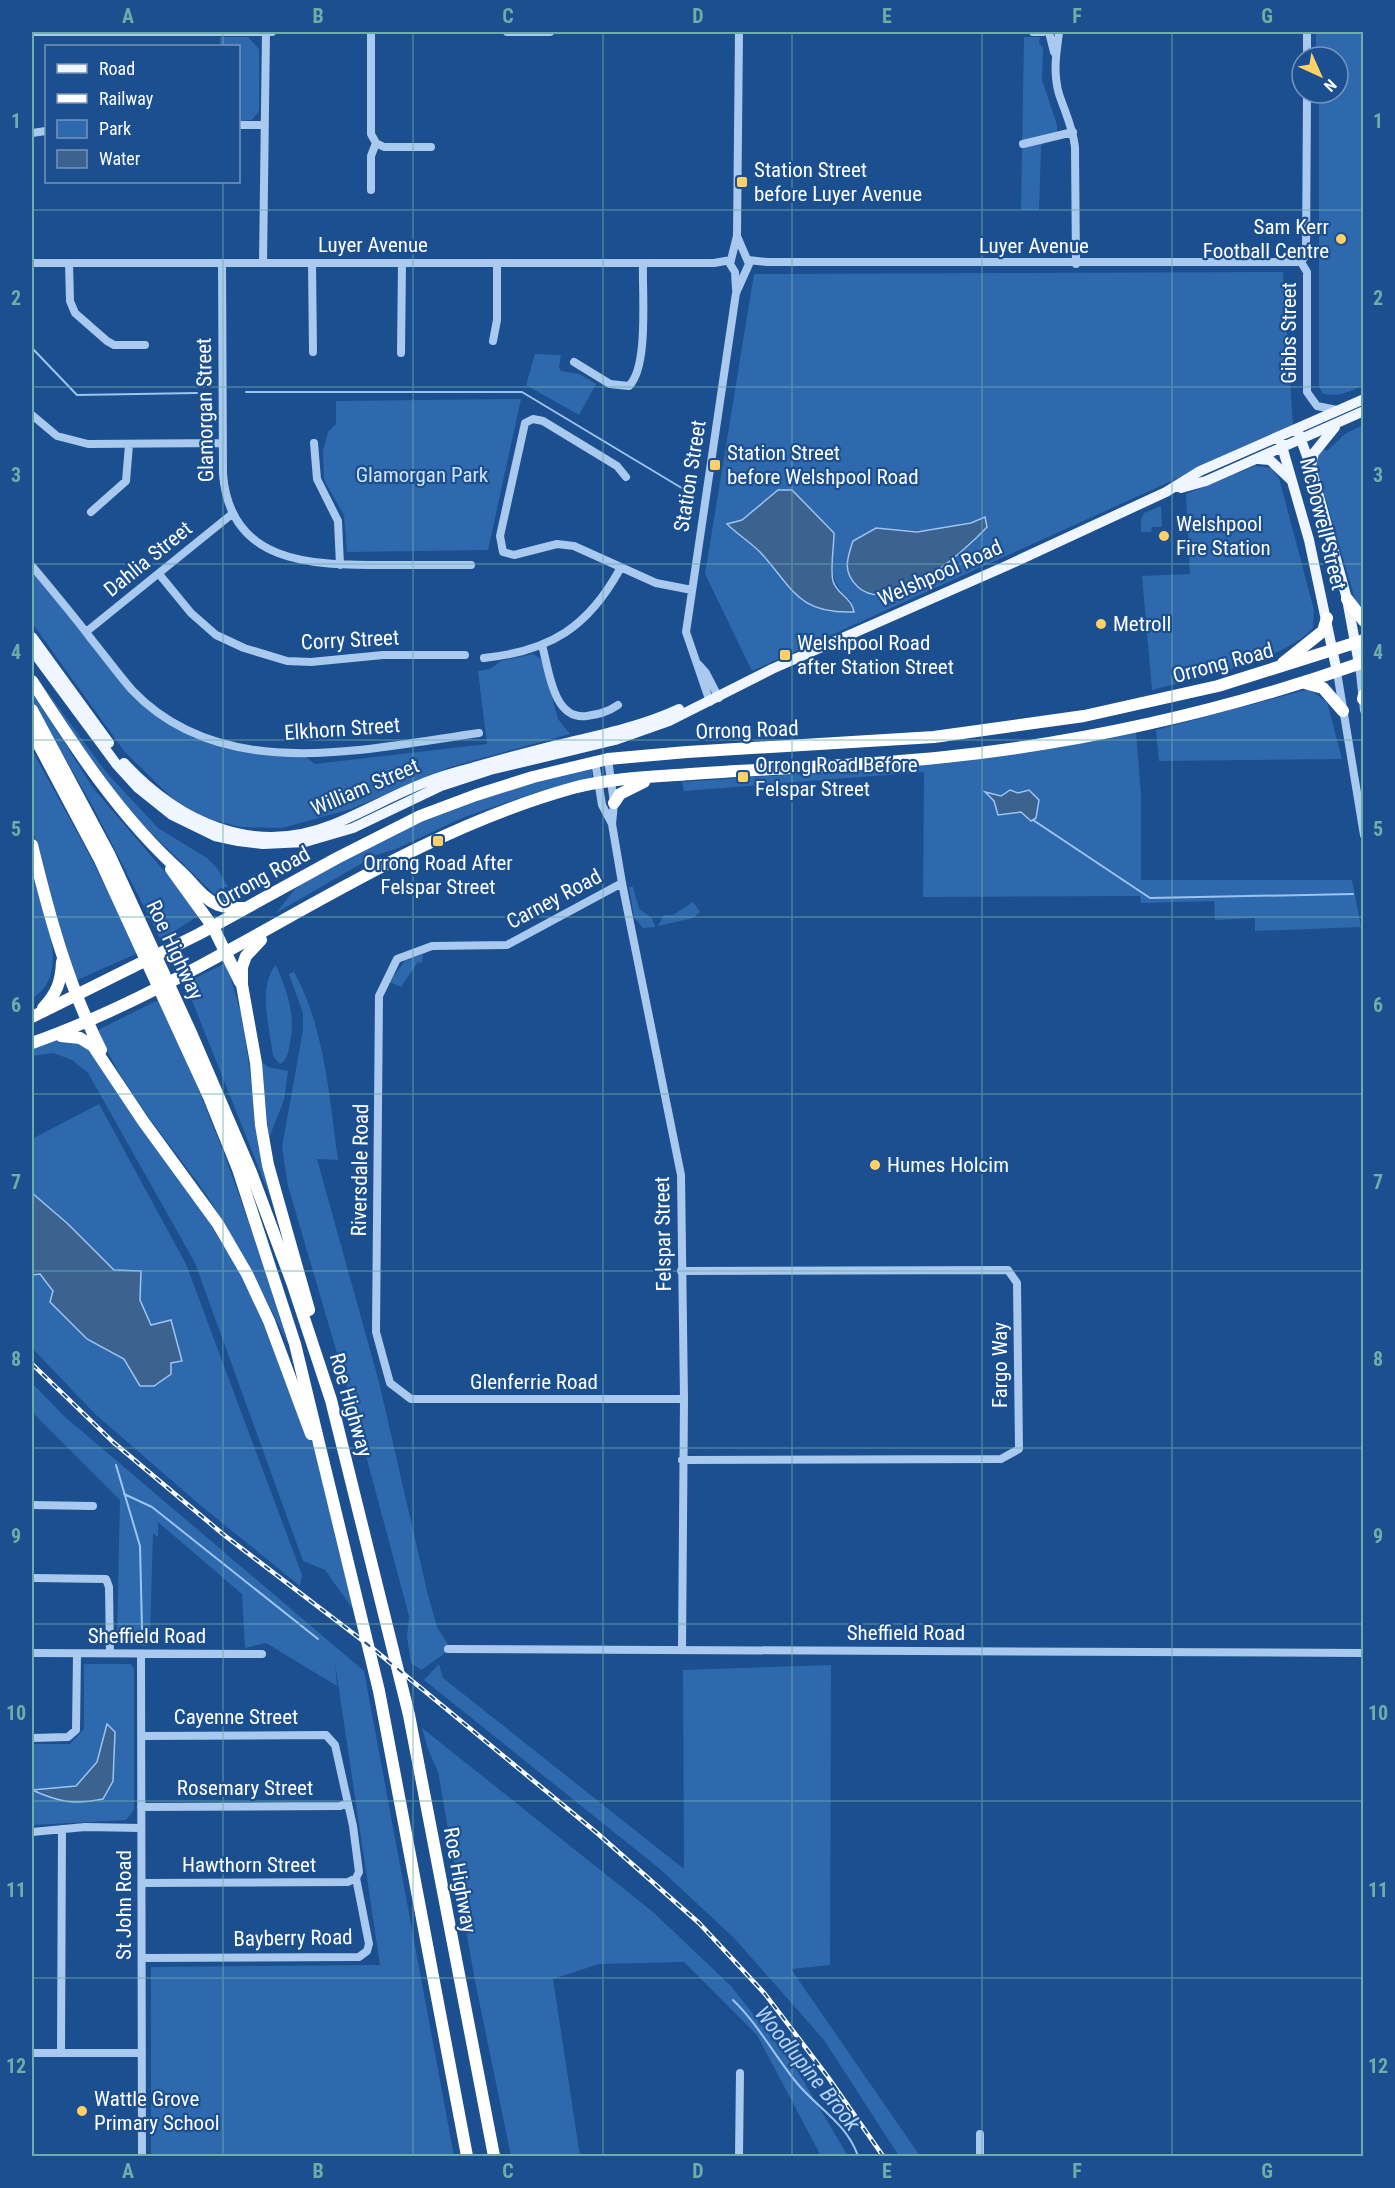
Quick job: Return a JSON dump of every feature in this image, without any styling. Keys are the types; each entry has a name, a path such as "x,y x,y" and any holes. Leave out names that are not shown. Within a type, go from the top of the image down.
{"highway":[{"path":"1347,599 1364,621"},
{"path":"1275,669 1315,639 1323,631 1327,618"},
{"name":"Orrong Road","path":"34,1016 77,996 153,950 213,927 337,858 420,816 476,795 601,760 687,752 855,744 998,730 1123,708 1275,669 1360,641"},
{"name":"Orrong Road","path":"32,1043 87,1023 171,982 430,841 483,818 604,781 946,757 1148,725 1303,683 1361,663"},
{"path":"32,681 103,786 166,860 213,927 242,986"},
{"path":"1303,683 1323,688 1343,711"},
{"name":"Roe Highway","path":"32,710 87,810 153,950 245,1190 295,1344 379,1691 467,2157"},
{"name":"Roe Highway","path":"32,732 153,950"},
{"path":"614,803 620,794 630,787 663,776"},
{"path":"32,845 63,956 77,996 87,1023 119,1086"},
{"path":"166,860 216,904 246,909"},
{"path":"275,927 249,952 242,968 242,986 256,1063 261,1125 268,1165 301,1275 331,1400"},
{"path":"34,1016 54,996 61,984 63,956"},
{"name":"Roe Highway","path":"172,1001 251,1172 293,1285 331,1400 409,1715 494,2157"},
{"path":"50,1036 70,1035 87,1040 99,1053 119,1086 218,1224 247,1274 269,1322 330,1486"}],"main road":[{"name":"Welshpool Road","path":"713,697 1166,492 1200,471 1364,399"},
{"name":"Welshpool Road","path":"1166,492 1206,481 1364,411"},
{"path":"1311,466 1314,453 1338,423"},
{"name":"McDowell Street","path":"1297,429 1311,466 1319,506 1360,641 1361,663"},
{"name":"McDowell Street","path":"1279,436 1294,485 1327,618 1337,672"},
{"path":"1258,459 1270,460 1294,485"},
{"name":"William Street","path":"32,637 74,697 142,782 194,819 239,834 276,835 314,831 438,777 643,723 713,697"},
{"name":"William Street","path":"32,650 117,765 152,801 172,815 214,836 263,844 305,842 336,835 441,786 490,770 647,730 713,697"}],"street":[{"path":"32,32 272,32"},
{"path":"263,263 266,32"},
{"path":"371,32 371,134 376,143 384,147 431,147"},
{"path":"507,32 550,32"},
{"name":"Station Street","path":"713,697 686,632 739,264 737,236 739,32"},
{"path":"1033,32 1043,32"},
{"path":"1055,58 1061,32 1049,32 1059,92 1073,132 1076,264"},
{"name":"Gibbs Street","path":"1307,105 1306,255 1301,262 1306,272 1306,386 1309,398 1317,406 1338,410"},
{"path":"240,125 264,125"},
{"path":"1023,144 1073,132"},
{"path":"371,190 371,156 376,143"},
{"name":"Luyer Avenue","path":"32,263 1076,264 1301,262"},
{"path":"69,263 70,301 75,313 106,341 114,345 145,345"},
{"name":"Glamorgan Street","path":"222,263 221,443 224,490 232,514 250,536 280,555 297,561 340,565 471,564"},
{"path":"312,263 313,352"},
{"path":"401,353 402,263"},
{"path":"493,341 497,320 497,263"},
{"path":"574,363 610,384 629,386 634,381 641,343 643,263"},
{"path":"32,415 48,430 68,441 129,445 221,443"},
{"path":"503,552 500,536 525,423 533,419 543,421 617,466 626,477"},
{"path":"314,443 317,479 338,521 340,565"},
{"path":"91,512 126,481 129,445"},
{"name":"Dahlia Street","path":"86,632 232,514"},
{"path":"503,552 514,555 557,544 574,546 620,569 656,583 692,590"},
{"path":"496,560 503,552"},
{"name":"Elkhorn Street","path":"32,566 143,700 189,731 215,742 283,753 304,753 355,750 479,733"},
{"path":"484,658 542,645 571,630 593,611 620,569"},
{"name":"Corry Street","path":"159,574 192,613 216,635 244,648 287,661 311,662 383,656 465,655"},
{"path":"542,645 558,700 566,712 579,717 605,713 618,705"},
{"name":"McDowell Street","path":"1361,663 1364,710"},
{"name":"McDowell Street","path":"1337,672 1364,835"},
{"name":"Felspar Street","path":"601,760 604,781 602,805 612,824"},
{"name":"Felspar Street","path":"601,760 604,781 614,803 612,824 621,883 681,1175 684,1399 682,1650"},
{"name":"Carney Road","path":"397,959 432,946 507,945 621,883"},
{"name":"Riversdale Road","path":"390,1383 376,1332 379,996 397,959"},
{"name":"Fargo Way","path":"681,1271 1008,1270 1017,1283 1019,1437 1019,1449 1001,1459 682,1460"},
{"name":"Glenferrie Road","path":"390,1383 411,1399 684,1399"},
{"path":"32,1505 93,1506"},
{"path":"32,1578 106,1579 109,1587 110,1653"},
{"name":"Sheffield Road","path":"448,1649 1364,1653"},
{"name":"Sheffield Road","path":"32,1653 262,1654"},
{"path":"32,1738 68,1737 76,1730 77,1653"},
{"name":"St John Road","path":"141,1654 142,2157"},
{"name":"Cayenne Street","path":"141,1736 326,1735 330,1737"},
{"name":"Bayberry Road","path":"142,1958 359,1958 367,1952 369,1944 356,1878 359,1872 348,1803 335,1745 330,1737"},
{"name":"Rosemary Street","path":"141,1807 340,1806 348,1803"},
{"path":"32,1832 62,1829 141,1828"},
{"path":"61,2053 62,1829"},
{"name":"Hawthorn Street","path":"142,1883 348,1882 356,1878"},
{"path":"32,2053 142,2053"},
{"path":"739,2157 740,2073"},
{"path":"980,2134 980,2157"}],"green space":[{"name":"Sam Kerr Football Centre","path":"1316,32 1364,32 1363,385 1338,395 1322,393 1319,386 1319,105 1350,105 1350,45 1316,45"},
{"path":"220,37 248,37 259,49 259,111 252,120 240,121 240,45 220,45"},
{"path":"1024,37 1040,37 1039,43 1043,48 1042,80 1057,125 1057,132 1041,146 1039,210 1021,210"},
{"path":"1283,272 1293,426 752,671 705,574 754,274","holes":["778,490 834,533 834,579 843,593 852,601 844,612 826,609 802,599 787,585 760,552 728,525 742,520","984,517 987,527 973,543 929,577 876,528 944,529"]},
{"path":"535,354 561,355 559,367 561,371 579,374 596,384 579,415 526,385"},
{"name":"Glamorgan Park","path":"521,399 488,550 347,552 344,515 324,480 323,451 328,432 336,424 336,401"},
{"path":"1363,425 1363,616 1354,596 1316,466 1317,457 1322,448 1327,451 1345,434"},
{"path":"1255,466 1271,468 1279,478 1314,610 1313,628 1299,640 1260,659 1215,674 1152,690 1142,576 1190,574 1186,494"},
{"path":"1161,506 1162,527 1152,527 1151,532 1141,532 1141,519 1144,513"},
{"path":"32,571 112,669 135,692 186,729 214,742 240,747 280,749 305,757 315,764 487,744 478,671 490,669 501,661 533,654 541,659 558,719 570,734 450,767 351,809 282,828 240,827 205,818 173,799 124,751 32,623"},
{"path":"32,671 106,772 158,828 207,858 217,868 228,887 220,888 215,895 144,826 104,779"},
{"path":"1309,689 1327,702 1342,759 1159,761 1156,730"},
{"path":"32,691 93,788 201,914 161,940 93,807 32,700"},
{"path":"1136,732 1141,795 1141,880 1352,880 1361,927 1255,931 1255,918 1215,920 1214,901 1141,903 1140,896 923,897 924,772 684,791 682,782 898,767","holes":["1010,790 1018,793 1031,821 1021,812 1003,813 986,791 996,796"]},
{"path":"32,750 89,854 138,953 77,980 63,948 32,826"},
{"path":"592,767 592,778 534,793 462,818 396,849 376,855 276,913 295,889 310,877 420,819 492,793"},
{"path":"32,869 47,920 53,956 51,973 44,987 32,998"},
{"path":"629,887 633,887 639,909 652,918 655,927 643,928 634,917"},
{"path":"693,902 700,912 693,918 658,926 664,915 673,915"},
{"path":"423,954 422,963 418,962 401,987 389,982 405,961"},
{"path":"226,963 242,1016 261,1150 281,1224 185,983"},
{"path":"276,965 287,994 292,1022 288,1053 280,1064 273,1056 266,1008 267,984"},
{"path":"294,972 313,1016 319,1039 338,1160 317,1159 379,1382 427,1591 437,1627 451,1649 421,1670 411,1663 407,1637 409,1616 354,1411 288,1186 282,1147 303,1030 303,1013 289,974"},
{"path":"158,1000 196,1084 230,1169 288,1344 223,1222 198,1183 130,1091 98,1030"},
{"path":"50,1036 80,1038 247,1274 330,1486 363,1623 325,1570 303,1561 195,1263 88,1073 72,1060 53,1053 32,1056 32,1046"},
{"path":"261,1061 268,1067 288,1071 284,1100 269,1138"},
{"path":"99,1104 186,1264 302,1575 300,1586 200,1505 95,1414 32,1348 32,1139"},
{"path":"32,1383 64,1416 364,1671 454,2156 151,2156 151,1967 380,1965 335,1663 337,1686 266,1643 245,1648 242,1594 158,1522 158,1537 153,1533 150,1638 146,1646 121,1642 117,1636 120,1500 32,1412"},
{"path":"84,1664 131,1664 134,1669 134,1810 126,1820 32,1825 32,1744 70,1744 84,1729"},
{"path":"439,1664 443,1678 684,1869 683,1670 831,1665 830,1965 791,1969 920,2156 899,2156 824,2040 734,1938 660,1869 424,1680"},
{"path":"422,1728 653,1912 731,1986 795,2067 848,2156 821,2156 757,2035 684,1962 599,1964 553,1979 580,2156 511,2156 475,1981 438,1772"}],"water":[{"path":"778,490 792,490 834,533 833,581 850,602 854,612 820,609 808,603 789,587 760,552 727,524 742,520"},
{"path":"985,517 987,527 962,551 908,588 889,594 872,594 858,587 850,576 847,565 853,541 876,528 917,532 971,523"},
{"path":"1010,790 1018,793 1029,790 1039,800 1036,818 1031,821 1021,812 998,815 994,801 985,792 1001,796"},
{"path":"32,1193 68,1224 114,1270 141,1271 140,1300 151,1325 171,1320 182,1361 171,1363 171,1374 154,1386 140,1386 124,1359 87,1339 50,1302 53,1291 40,1274 32,1275"},
{"path":"107,1724 115,1732 113,1781 103,1799 83,1802 66,1801 32,1790 76,1786 97,1762"}],"waterway":[{"path":"32,348 77,395 197,393"},
{"path":"246,392 522,392 685,490"},
{"path":"1033,820 1150,898 1353,894"},
{"name":"Woodlupine Brook","path":"116,1465 140,1546 142,1629"},
{"path":"124,1494 152,1507 318,1639"},
{"name":"Woodlupine Brook","path":"733,2000 750,2019 796,2082 839,2124 853,2144 858,2156"}],"railway":[{"path":"32,1364 113,1442 224,1535 371,1647 597,1833 699,1923 765,1994 828,2077 883,2156"}],"place":[{"name":"Station Street before Luyer Avenue","path":"742,182"},
{"name":"Sam Kerr Football Centre","path":"1341,239"},
{"name":"Station Street before Welshpool Road","path":"715,465"},
{"name":"Welshpool Fire Station","path":"1164,536"},
{"name":"Metroll","path":"1101,624"},
{"name":"Welshpool Road after Station Street","path":"785,655"},
{"name":"Orrong Road Before Felspar Street","path":"743,777"},
{"name":"Orrong Road After Felspar Street","path":"438,841"},
{"name":"Humes Holcim","path":"875,1165"},
{"name":"Wattle Grove Primary School","path":"82,2111"}]}
